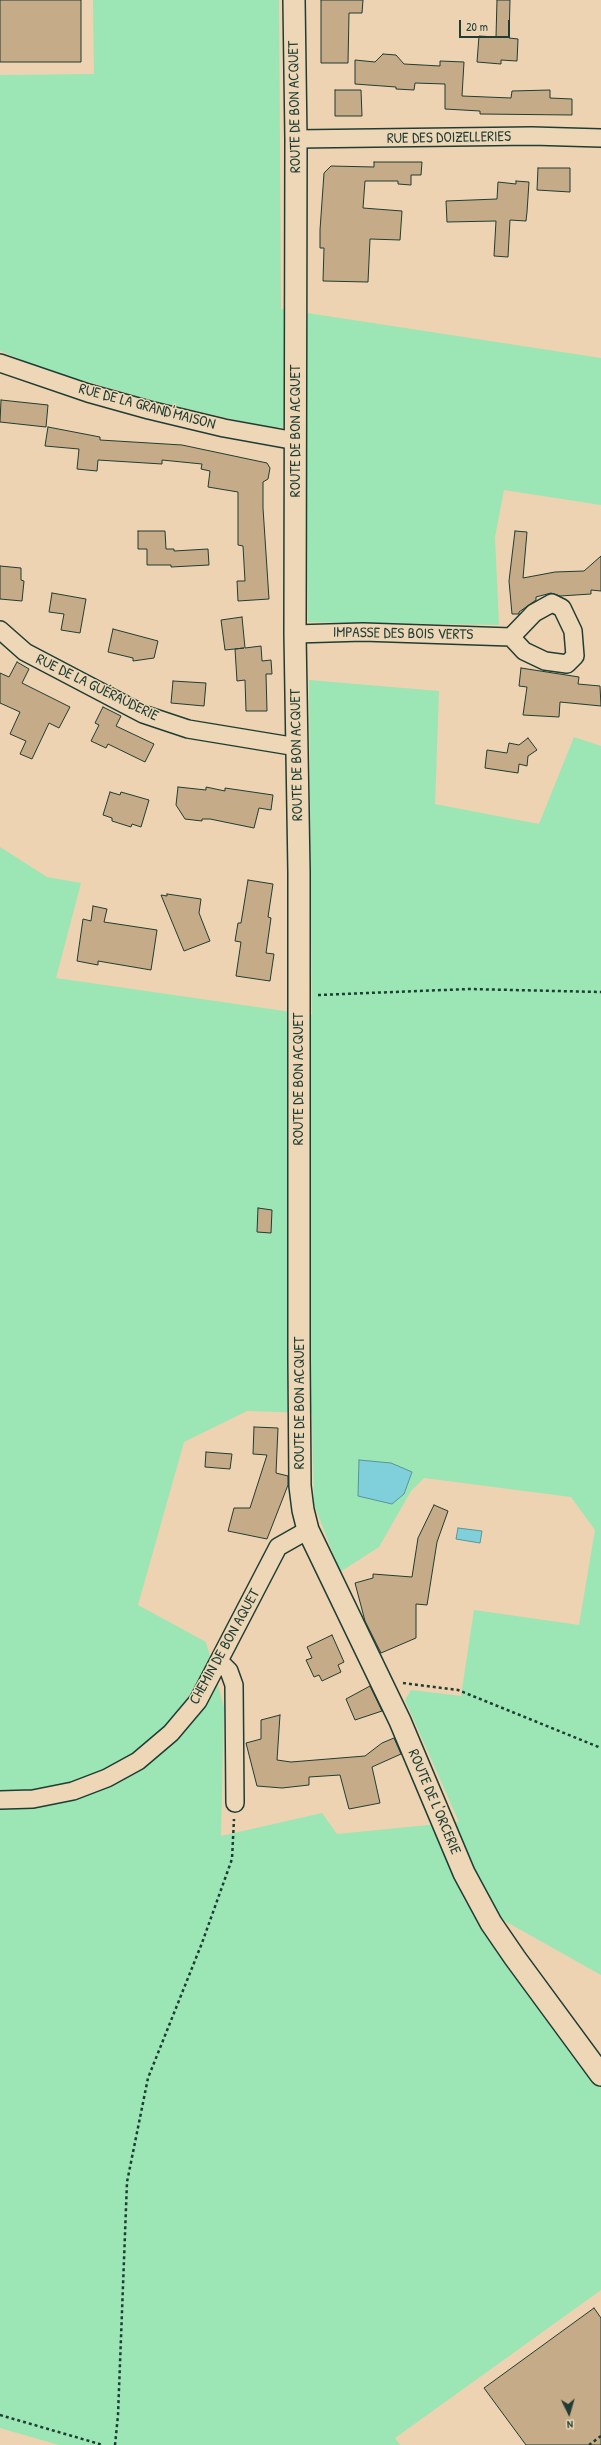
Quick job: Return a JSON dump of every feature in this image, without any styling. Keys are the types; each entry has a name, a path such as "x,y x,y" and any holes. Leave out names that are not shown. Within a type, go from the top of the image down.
{"street":[{"name":"ROUTE DE BON ACQUET","path":"294,0 296,139 295,634 299,996 300,1478 303,1510"},
{"name":"RUE DES DOIZELLERIES","path":"296,139 532,136 601,138"},
{"name":"RUE DE LA GRAND'MAISON","path":"0,363 88,393 149,410 224,428 296,441"},
{"name":"RUE DE LA GUÉRAUDERIE","path":"0,630 25,652 143,714 188,729 297,747"},
{"name":"IMPASSE DES BOIS VERTS","path":"295,634 364,632 511,637"},
{"name":"ROUTE DE L'ORCERIE","path":"303,1510 308,1530 400,1721 464,1873 491,1923 601,2075"},
{"name":"CHEMIN DE BON AQUET","path":"0,1800 33,1799 73,1791 107,1778 138,1761 171,1733 198,1701 220,1662 278,1547 308,1530"},
{"path":"220,1662 229,1671 234,1685 234,1803"}],"path":[{"path":"299,996 469,989 553,989 601,992"},
{"path":"380,1680 458,1690 601,1748"},
{"path":"115,2445 118,2415 127,2182 148,2078 202,1943 232,1859 234,1803"},
{"path":"0,2415 102,2445"},
{"path":"589,2445 601,2436"}],"green space":[{"path":"93,0 279,0 281,309 601,358 601,505 504,490 495,537 499,625 308,622 306,428 266,427 161,403 46,370 0,351 0,75 94,74"},
{"path":"309,680 439,691 435,804 539,824 574,737 601,746 601,1975 462,1897 601,2069 601,2290 395,2438 400,2445 59,2445 0,2428 0,847 47,877 81,883 56,978 312,1015","holes":["247,1411 312,1413 314,1504 340,1572 379,1547 411,1491 424,1478 571,1497 595,1530 579,1625 474,1610 461,1696 411,1690 405,1700 459,1822 337,1834 322,1813 221,1836 224,1707 206,1642 138,1605 184,1442"]}],"water":[{"path":"359,1460 391,1463 412,1472 404,1494 392,1504 358,1496"},
{"path":"458,1528 482,1531 480,1543 456,1539"}],"building":[{"path":"0,0 81,0 81,62 0,62"},
{"path":"321,0 363,0 362,13 349,13 348,63 321,63"},
{"path":"497,0 510,0 509,38 518,39 517,61 501,60 501,64 477,62 479,36 496,37"},
{"path":"383,54 396,55 404,64 440,66 440,61 464,62 462,96 511,98 512,91 550,90 550,98 572,99 572,115 480,114 480,111 445,109 445,84 415,83 414,90 355,84 355,60 375,62"},
{"path":"335,90 361,90 362,116 335,116"},
{"path":"374,162 422,162 421,175 411,175 411,185 398,184 398,181 365,181 363,208 402,211 400,240 370,239 368,282 323,281 324,248 320,248 320,230 324,173 331,166 374,167"},
{"path":"538,168 570,168 570,192 537,190"},
{"path":"516,181 529,182 527,212 526,221 510,220 508,257 494,256 496,221 447,222 446,201 497,199 498,182 516,184"},
{"path":"1,400 48,405 46,427 0,422"},
{"path":"48,427 100,437 100,440 182,445 267,463 270,468 268,479 263,482 263,508 269,599 238,601 237,581 245,581 243,546 238,545 238,492 208,487 210,471 201,469 202,464 162,460 162,464 98,460 97,471 77,469 79,449 45,446"},
{"path":"138,531 165,531 166,549 174,549 174,551 208,549 209,565 171,567 171,565 147,565 147,549 138,549"},
{"path":"515,531 527,532 523,578 555,572 584,571 601,556 601,591 591,590 591,594 560,596 551,593 536,597 536,600 519,612 519,614 512,614 509,581"},
{"path":"0,566 21,568 21,580 24,581 22,601 0,599"},
{"path":"52,593 86,599 80,633 61,630 64,614 49,612"},
{"path":"242,617 245,648 261,646 262,661 271,660 272,674 266,674 267,711 246,711 245,680 237,681 235,649 244,648 225,650 221,620"},
{"path":"113,629 158,641 154,658 133,661 133,658 108,652"},
{"path":"17,662 29,669 22,683 70,707 59,728 49,723 32,759 20,754 26,741 10,734 20,712 0,703 0,673 9,677"},
{"path":"521,668 579,677 578,684 600,686 601,706 560,702 559,717 523,715 527,687 519,686"},
{"path":"173,681 206,683 204,706 171,703"},
{"path":"103,707 121,716 116,726 154,744 145,762 108,744 106,748 91,741 99,725 95,723"},
{"path":"528,738 537,750 528,756 527,766 519,764 518,773 485,768 487,750 507,753 509,743 519,745"},
{"path":"178,787 206,790 206,787 225,791 225,788 273,795 271,810 259,808 254,828 210,819 202,819 202,821 185,819 176,805"},
{"path":"110,792 120,795 121,792 149,800 141,827 132,824 131,827 112,821 112,818 103,815"},
{"path":"248,880 273,884 268,917 271,918 266,953 274,954 270,981 236,976 241,942 235,941 238,923 241,923"},
{"path":"167,894 201,899 199,913 210,941 184,951 161,895 167,896"},
{"path":"93,906 107,909 104,922 157,930 151,970 98,961 98,965 77,961 83,919 91,921"},
{"path":"258,1208 272,1210 271,1233 257,1232"},
{"path":"254,1427 278,1428 276,1473 288,1476 288,1485 267,1539 228,1531 234,1508 250,1508 267,1455 253,1454"},
{"path":"206,1452 232,1454 230,1469 205,1467"},
{"path":"434,1505 448,1511 437,1542 427,1605 416,1604 416,1638 381,1653 365,1621 355,1583 373,1578 373,1574 412,1577 418,1538"},
{"path":"332,1635 344,1662 338,1665 341,1672 322,1681 319,1675 314,1677 306,1660 312,1658 307,1647"},
{"path":"370,1686 382,1711 355,1720 346,1699"},
{"path":"280,1715 277,1760 291,1762 365,1756 382,1743 394,1738 401,1754 372,1767 380,1803 349,1809 340,1775 309,1777 309,1785 282,1788 257,1786 246,1743 261,1739 261,1720"},
{"path":"594,2308 601,2318 601,2445 526,2445 484,2388"}]}
